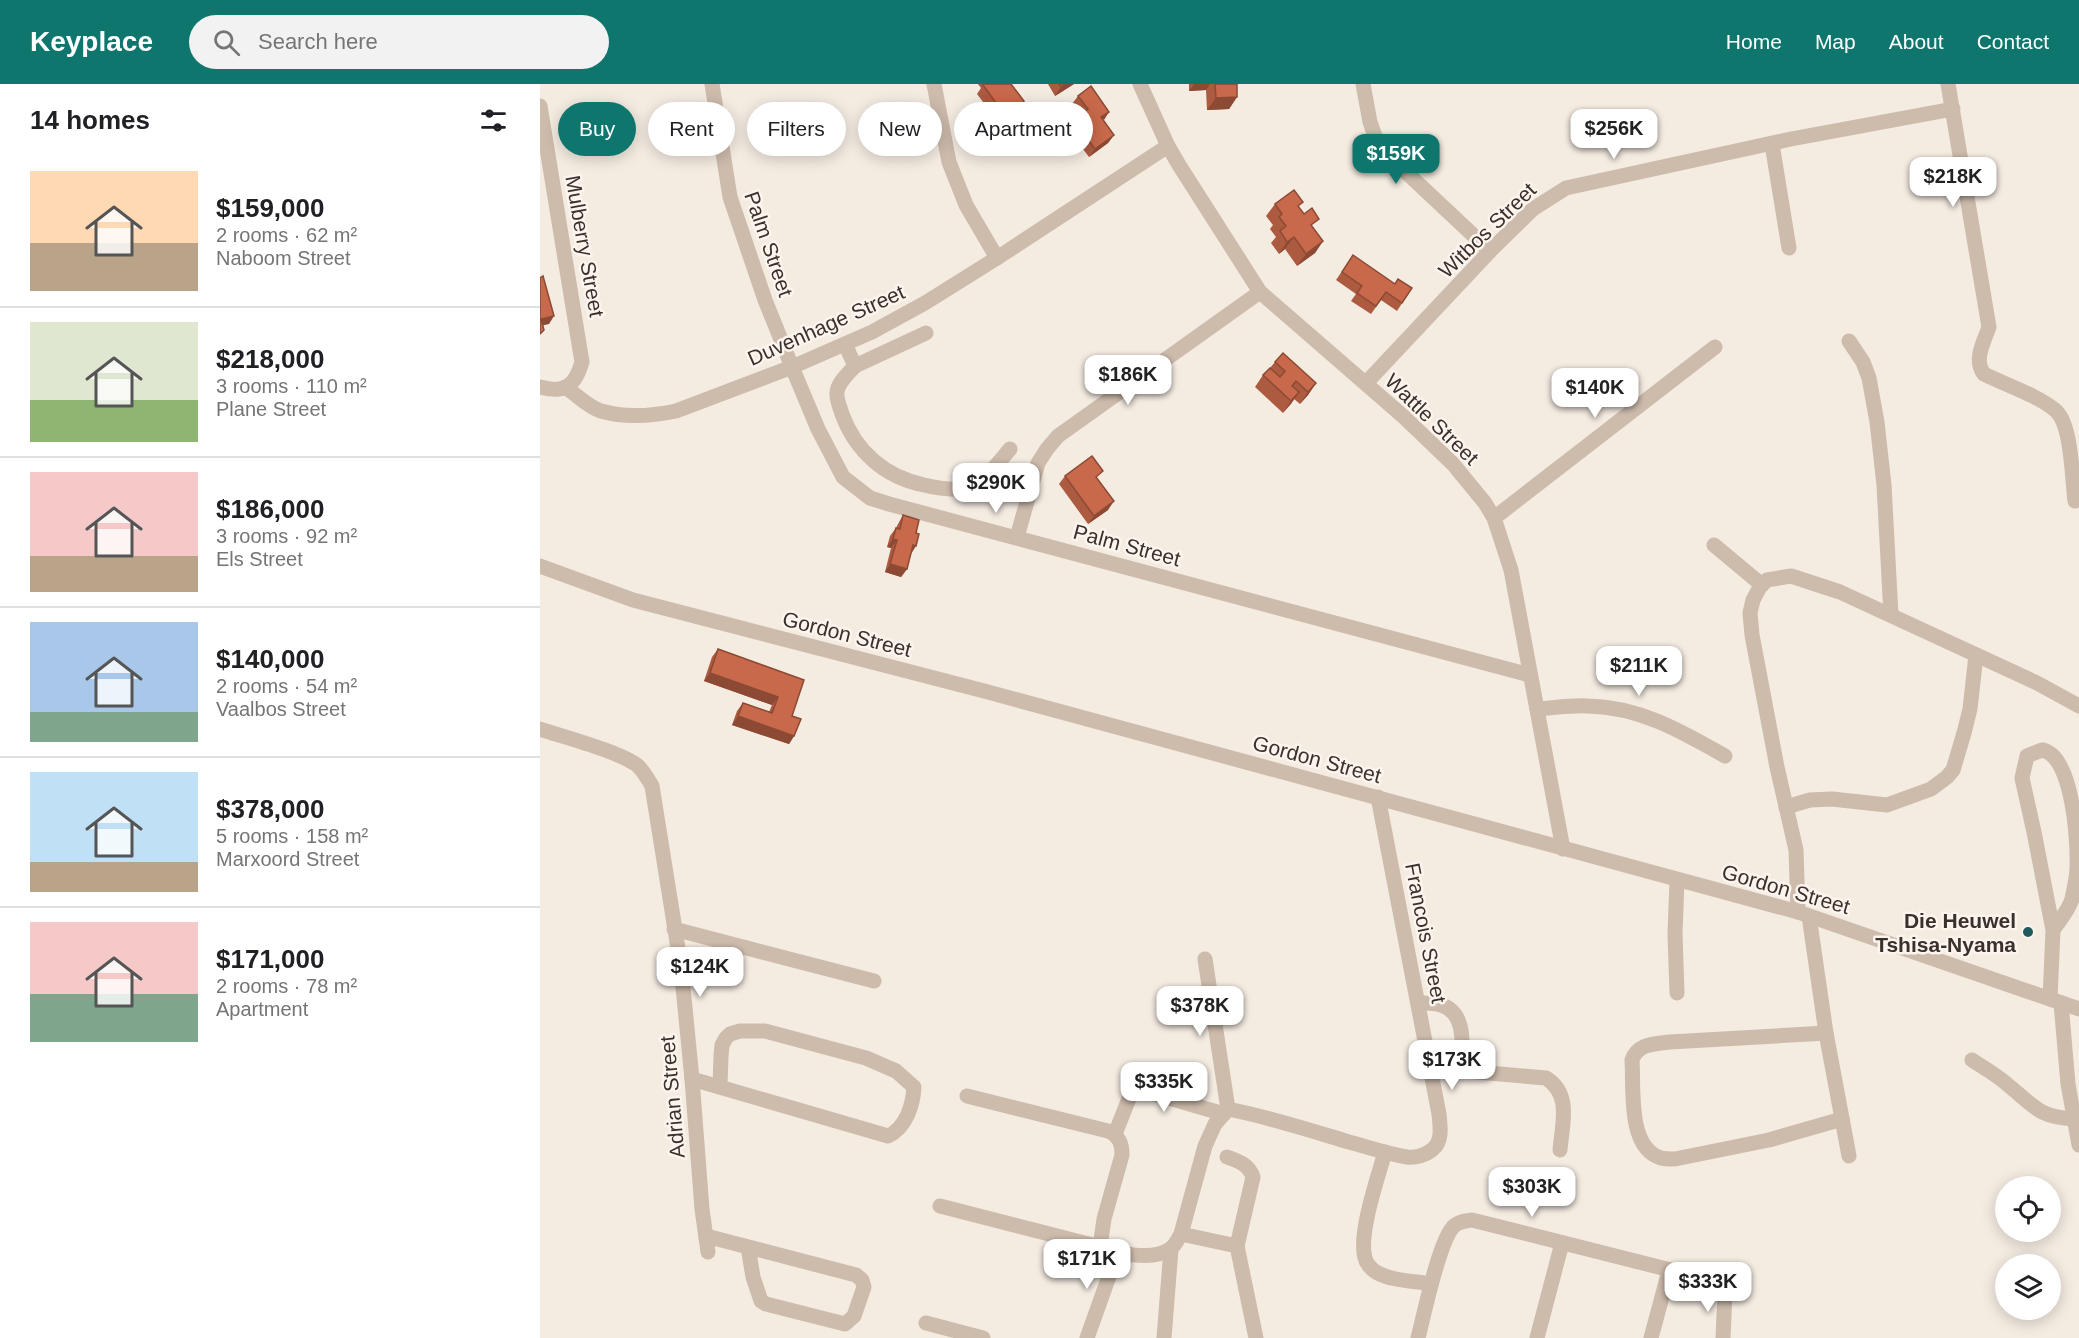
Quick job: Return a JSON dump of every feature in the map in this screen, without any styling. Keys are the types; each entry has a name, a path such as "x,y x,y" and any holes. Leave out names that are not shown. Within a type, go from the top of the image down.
{"street":[{"name":"Palm Street","path":"712,84 730,197 765,300 818,429 843,477 856,489 870,498 889,504 1530,675"},
{"path":"934,84 949,162 966,205 997,258"},
{"name":"Wattle Street","path":"1140,84 1168,146 1260,292 1366,383 1453,464 1485,503 1494,518 1511,570 1563,849"},
{"path":"1363,84 1370,122 1376,139 1391,158 1490,251"},
{"path":"1948,84 1989,327 1979,355 1980,368 1984,374 2045,404 2060,416 2068,440 2075,501"},
{"name":"Mulberry Street","path":"540,106 582,362 577,378 565,387"},
{"name":"Witbos Street","path":"1366,383 1490,251 1533,209 1566,188 1772,144 1953,109"},
{"path":"1772,144 1789,248"},
{"name":"Duvenhage Street","path":"565,387 599,411 629,415 657,415 676,411 792,367 872,332 925,303 1168,146"},
{"path":"1017,537 1038,464 1058,436 1260,292"},
{"path":"926,333 855,366 839,385 838,401 846,424 864,452 877,465 891,474 911,482 934,488 967,488 979,482 1010,449"},
{"path":"1849,341 1863,362 1869,378 1877,422 1884,485 1891,615"},
{"path":"845,344 855,366"},
{"path":"1494,518 1715,347"},
{"path":"540,387 554,390 565,387"},
{"path":"1714,545 1762,585"},
{"name":"Gordon Street","path":"540,566 644,603 987,692 1804,914 2079,1009"},
{"path":"1849,1156 1804,914 1796,850 1752,635 1750,613 1754,600 1767,580 1791,576 1840,592 1891,615 2037,683 2079,706"},
{"path":"1786,807 1810,800 1832,798 1887,805 1931,789 1947,777 1953,770 1970,709 1976,655"},
{"path":"1537,709 1587,706 1617,708 1648,716 1671,726 1725,756"},
{"name":"Adrian Street","path":"540,729 618,756 637,765 652,786 681,967 708,1252"},
{"path":"2052,930 2071,902 2077,868 2073,808 2067,781 2052,755 2042,750 2027,756 2022,778 2052,930 2055,1001 2075,1101 2074,1119 2079,1145"},
{"name":"Francois Street","path":"1115,1134 1130,1096 1138,1089 1226,1112 1256,1115 1410,1157 1421,1156 1435,1148 1438,1143 1439,1114 1378,797"},
{"path":"1677,880 1675,934 1677,993"},
{"path":"675,929 874,981"},
{"path":"1164,1338 1171,1249 1181,1234 1205,1146 1215,1124 1226,1112 1205,959"},
{"path":"1418,1003 1439,1004 1450,1009 1457,1017 1461,1029 1462,1071"},
{"path":"692,1079 888,1136 905,1122 914,1098 914,1088 896,1071 866,1058 765,1031 730,1034 722,1045 720,1086"},
{"path":"1826,1033 1670,1042 1645,1046 1635,1053 1632,1060 1635,1126 1641,1140 1650,1151 1661,1158 1676,1159 1769,1140 1842,1119"},
{"path":"1972,1060 2007,1083 2042,1112 2054,1118 2074,1119"},
{"path":"1430,1068 1546,1078 1557,1086 1563,1098 1560,1150"},
{"path":"967,1096 1115,1134 1122,1146 1122,1155 1104,1219 1100,1247"},
{"path":"1385,1152 1366,1223 1363,1250 1365,1258 1368,1265 1376,1272 1431,1284"},
{"path":"1227,1157 1240,1161 1253,1177 1237,1246 1256,1338"},
{"path":"940,1206 1100,1247 1117,1254 1148,1255 1171,1249"},
{"path":"1418,1338 1431,1284 1448,1236 1453,1227 1461,1221 1472,1220 1742,1288"},
{"path":"1181,1234 1237,1246"},
{"path":"706,1236 856,1275 862,1280 864,1287 854,1316 845,1324 766,1305 760,1301 748,1247"},
{"path":"1537,1338 1562,1243"},
{"path":"1087,1338 1117,1254"},
{"path":"1651,1338 1669,1271"},
{"path":"1721,1282 1725,1293 1723,1338"},
{"path":"926,1323 983,1338"}],"building":[{"path":"1011,84 1024,101 996,102 983,85"},
{"path":"1215,84 1237,84 1237,97 1216,98"},
{"path":"1091,86 1109,112 1101,117 1114,135 1095,149 1093,146 1093,102 1083,102 1078,96"},
{"path":"1294,190 1303,202 1298,206 1304,214 1312,208 1319,219 1311,225 1323,241 1306,254 1294,237 1287,242 1280,231 1286,226 1279,217 1282,214 1275,204"},
{"path":"1353,255 1395,284 1398,279 1412,288 1402,303 1386,292 1376,306 1357,293 1362,286 1342,272"},
{"path":"543,276 554,316 541,319 544,330 540,334 540,278"},
{"path":"1283,353 1316,383 1308,392 1296,381 1292,386 1299,392 1291,401 1263,375 1270,368 1280,377 1285,371 1275,362"},
{"path":"1092,456 1103,471 1096,477 1114,501 1094,516 1065,476"},
{"path":"903,515 919,520 916,533 919,534 916,546 913,545 907,569 890,564 897,540 893,539 896,528 900,529"},
{"path":"718,649 804,680 792,716 801,719 794,736 738,716 743,703 772,713 778,697 710,673"}],"place":[{"name":"Die Heuwel Tshisa-Nyama","path":"2028,932"}]}
